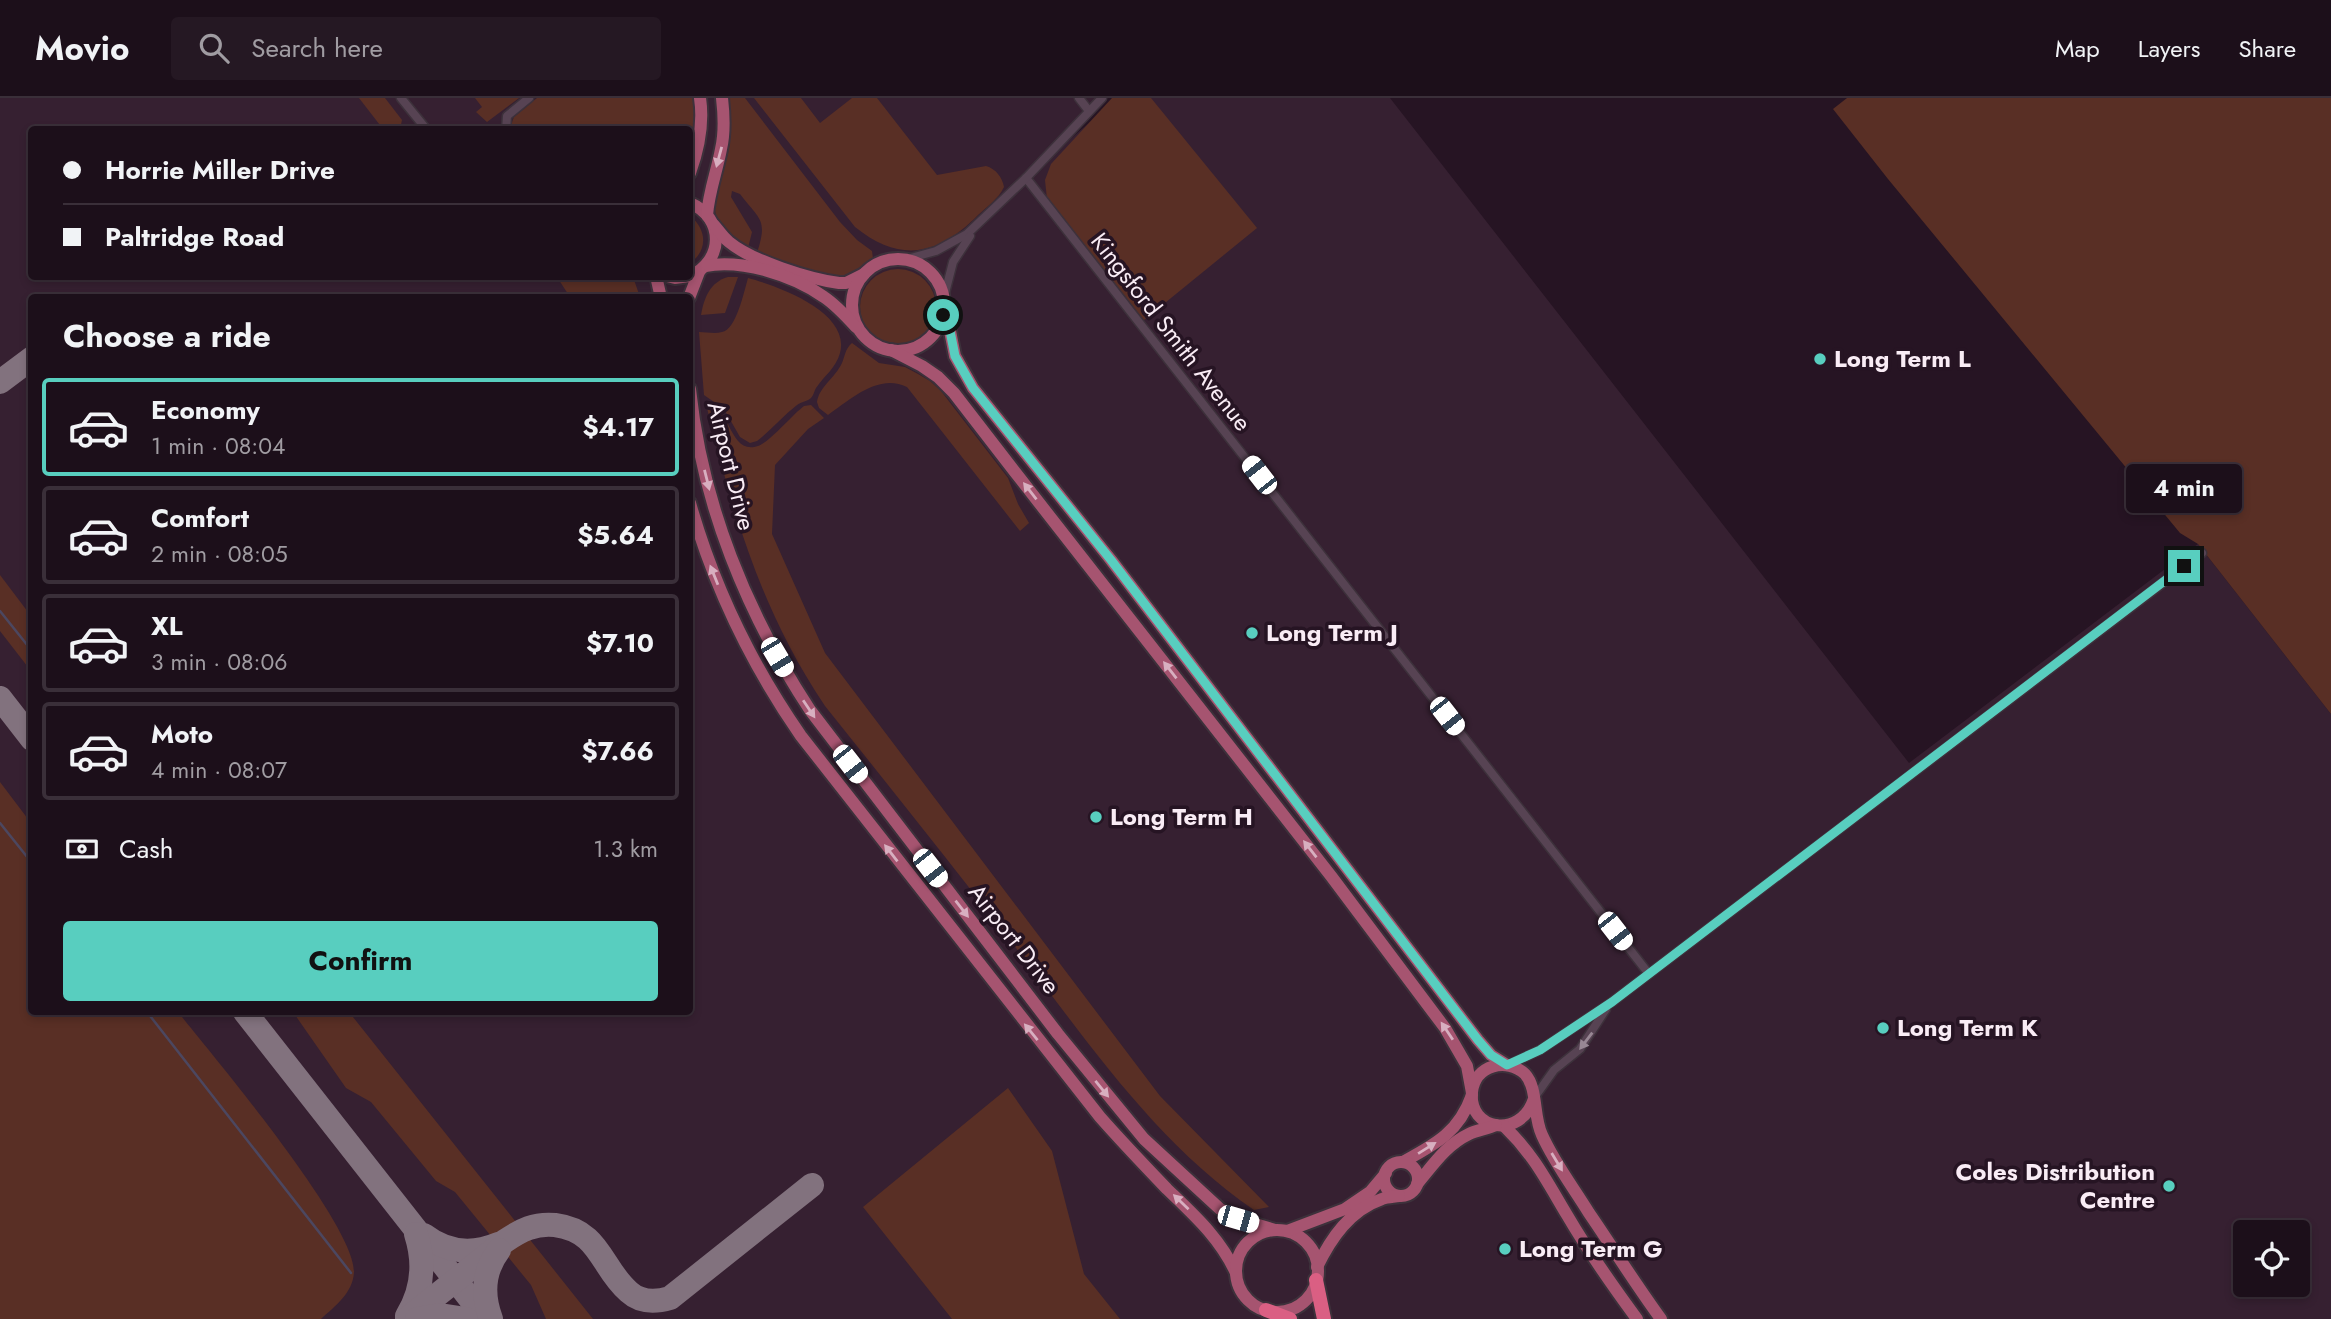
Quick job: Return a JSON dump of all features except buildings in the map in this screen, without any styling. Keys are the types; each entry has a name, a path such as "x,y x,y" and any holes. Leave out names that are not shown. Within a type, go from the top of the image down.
{"highway":[{"path":"1317,1274 1324,1319"},
{"path":"1266,1310 1290,1319"}],"main road":[{"path":"693,165 701,130 700,98"},
{"path":"690,294 695,273 715,250 716,238 710,220 711,187 724,132 722,98"},
{"path":"693,204 698,206 729,242 746,253 770,263 839,283 856,279 887,260 907,259 927,268 941,286 955,356 973,388 1111,560 1478,1040 1491,1055 1519,1070 1530,1080 1535,1116 1547,1145 1661,1319"},
{"path":"695,273 717,264 743,265 801,284 831,302 874,344 922,366 954,393 1331,876 1438,1018 1467,1066 1478,1113 1489,1123 1500,1126 1533,1157 1574,1226 1637,1319"},
{"path":"861,332 853,313 852,302 864,273"},
{"path":"891,350 908,350 924,343 941,323 944,302"},
{"name":"Airport Drive","path":"693,406 706,482 730,556 777,657 810,710 1058,1034 1144,1139 1220,1209 1238,1219 1281,1231"},
{"name":"Airport Drive","path":"693,512 712,572 741,638 772,693 801,736 1100,1117 1211,1231 1236,1272"},
{"path":"1507,1065 1496,1065 1484,1071 1476,1080 1466,1111 1455,1127 1440,1140 1403,1162 1392,1165 1370,1192 1345,1209 1281,1231 1259,1234 1247,1243 1238,1257 1236,1272 1245,1296 1266,1310 1282,1311 1297,1306 1309,1295 1331,1239 1339,1228 1383,1198 1412,1192 1431,1164 1468,1135 1522,1119 1534,1098"},
{"path":"1403,1162 1415,1169 1417,1184"},
{"path":"1386,1172 1386,1187 1399,1196"},
{"path":"1281,1231 1306,1242 1314,1253 1317,1274"}],"street":[{"path":"401,98 424,126"},
{"path":"506,126 507,116 529,98"},
{"path":"1079,98 1089,111"},
{"path":"907,259 942,249 967,234 1026,178 1102,98"},
{"name":"Kingsford Smith Avenue","path":"1026,178 1649,974"},
{"path":"944,302 950,271 957,254 980,222"},
{"path":"1507,1065 1549,1044 1612,1002 2202,553"},
{"path":"1534,1098 1554,1070 1585,1043 1602,1013 1612,1002"}],"shaded area":[{"path":"0,98 1102,98 1033,171 1118,98 1390,98 1909,763 2198,544 2331,714 2331,1319 0,1319"},
{"path":"359,98 385,98 402,120 401,126 381,126"},
{"path":"475,98 519,98 487,122 476,112 482,107"},
{"path":"537,98 693,98 695,125 693,137 693,126 511,126 514,117"},
{"path":"729,98 745,98 840,222 872,251 873,259 846,275 832,276 802,270 757,253 762,233 760,220 740,194 732,191 731,197 752,232 748,248 722,226 716,216 715,206 729,146"},
{"path":"754,98 801,98 820,123 852,98 877,98 937,175 986,166 998,174 1004,187 992,202 949,239 919,250 888,246 855,227"},
{"path":"1112,98 1151,98 1257,228 1144,320 1047,199 1045,180 1051,164"},
{"path":"1847,98 2331,98 2331,714 2198,544 2180,533 1833,109"},
{"path":"693,218 700,227 703,240 693,260"},
{"path":"906,269 919,275 930,286 936,299 934,322 919,339 906,345 890,345 877,339 862,322 860,299 866,286 883,271"},
{"path":"728,277 738,277 725,313 701,315 712,287"},
{"path":"748,278 777,287 809,303 824,313 840,338 838,358 811,398 797,405 757,441 750,443 740,437 724,409 704,395 699,332 716,333 727,330 739,310"},
{"path":"559,280 634,280 639,294 568,294"},
{"path":"852,343 879,363 905,367 930,381 941,391 1008,478 1029,523 1020,531 907,387 886,383 875,386 828,415 819,408 818,397 839,368"},
{"path":"706,404 721,412 735,437 748,447 763,444 804,406 811,405 824,418 808,429 775,465 772,534 825,653 1160,1096 1269,1207 1254,1210 1185,1154 1154,1122 1097,1054 825,706 783,634 766,598 739,523"},
{"path":"0,575 28,612 28,667 0,631"},
{"path":"0,782 28,819 28,1015 180,1015 308,1180 332,1217 348,1249 354,1272 353,1280 342,1298 321,1319 0,1319"},
{"path":"295,1015 351,1015 593,1319 546,1319 531,1285 455,1192 436,1181 371,1102 346,1088"},
{"path":"1008,1088 1052,1151 1084,1274 1120,1319 952,1319 863,1207"}],"waterway":[{"path":"0,611 28,646"},
{"path":"0,823 28,858"},
{"path":"149,1015 351,1273"}],"taxiway":[{"path":"0,382 28,361"},
{"path":"0,698 28,734"},
{"path":"247,1015 486,1319"},
{"path":"407,1319 505,1241 541,1225 555,1225 582,1234 598,1251 619,1282 634,1296 649,1301 670,1298 812,1185"},
{"path":"407,1316 421,1276 421,1255 416,1234"},
{"path":"424,1235 441,1245 460,1250 479,1250 498,1244"},
{"path":"491,1319 486,1301 486,1283 490,1266 499,1250"},
{"path":"417,1319 440,1315 466,1319"}],"place":[{"name":"Long Term L","path":"1820,359"},
{"name":"Long Term J","path":"1252,633"},
{"name":"Long Term H","path":"1096,817"},
{"name":"Long Term K","path":"1883,1028"},
{"name":"Coles Distribution Centre","path":"2169,1186"},
{"name":"Long Term G","path":"1505,1249"}],"route":[{"path":"943,315 945,306 955,356 973,388 1111,560 1478,1040 1491,1055 1507,1065 1559,1039 1612,1002 2184,566"}]}
